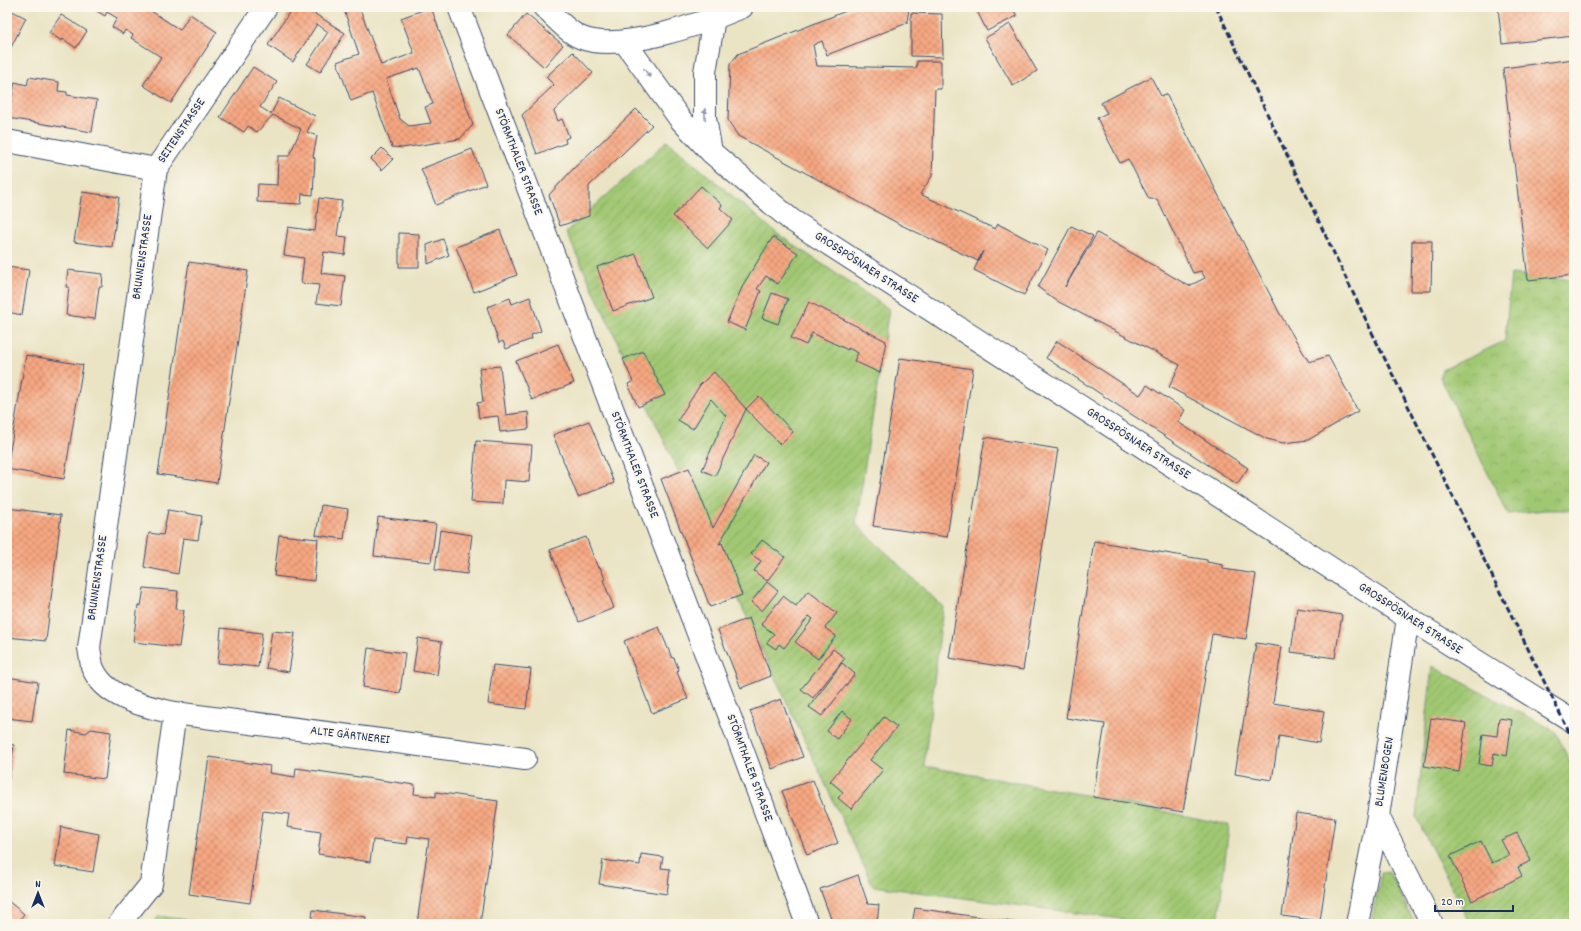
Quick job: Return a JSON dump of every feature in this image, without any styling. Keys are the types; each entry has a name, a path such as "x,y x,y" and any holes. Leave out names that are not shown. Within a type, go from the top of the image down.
{"street":[{"name":"SEITENSTRASSE","path":"7,141 156,170 266,7"},
{"name":"STÖRMTHALER STRASSE","path":"459,7 735,730 807,924"},
{"path":"544,7 566,27 581,38 612,43 672,31 714,18 742,7"},
{"path":"711,152 705,118 705,72 714,18"},
{"name":"GROSSPÖSNAER STRASSE","path":"624,41 680,119 711,152 790,219 1408,618 1574,722"},
{"name":"BRUNNENSTRASSE","path":"156,170 89,648 93,668 103,682 119,696 141,706 175,713"},
{"name":"BLUMENBOGEN","path":"1357,924 1378,816 1408,618"},
{"path":"119,924 151,884 175,713"},
{"name":"ALTE GÄRTNEREI","path":"175,713 524,759"},
{"path":"1378,816 1432,924"}],"green space":[{"path":"667,141 779,235 889,309 856,524 943,607 924,766 1090,796 1229,825 1218,924 1158,924 873,886 566,232"},
{"path":"1511,274 1574,280 1574,510 1546,510 1508,514 1440,377 1442,370 1505,341"},
{"path":"1432,666 1555,731 1574,770 1574,924 1470,924 1416,817"},
{"path":"1389,872 1415,924 1371,924 1381,873"},
{"path":"159,916 213,924 152,924"}],"building":[{"path":"97,7 145,7 180,30 190,14 217,32 171,103 143,85 161,57 131,38 133,35 125,30 123,34 112,27 117,18 107,12 105,16 95,10"},
{"path":"293,7 304,7 345,33 320,72 307,64 328,32 317,24 293,62 268,45"},
{"path":"343,7 361,7 360,9 381,65 414,53 401,18 431,7 473,125 460,139 402,148 392,147 372,93 351,101 337,62 359,54","holes":["419,68 433,104 425,107 431,123 409,126 400,119 386,79"]},
{"path":"856,7 909,7 907,23 827,55 822,41 813,45 817,66 916,68 917,61 941,61 941,89 935,89 932,176 920,194 995,229 998,224 1048,250 1024,295 974,270 983,251 978,261 901,225 738,136 728,120 730,64 738,54"},
{"path":"975,7 1012,7 1017,16 987,31"},
{"path":"1498,7 1574,7 1574,36 1502,44"},
{"path":"10,10 26,18 7,55 7,17"},
{"path":"911,13 942,14 943,57 911,56"},
{"path":"526,14 563,45 544,67 508,35"},
{"path":"61,15 87,31 76,48 63,39 62,41 49,33"},
{"path":"1010,24 1037,71 1013,86 985,38"},
{"path":"573,52 593,73 554,111 558,121 562,119 569,137 565,139 566,143 537,154 522,115 554,85 546,77"},
{"path":"1574,59 1574,275 1528,280 1503,68"},
{"path":"253,67 277,82 260,107 271,114 279,98 315,116 307,132 317,136 313,157 315,158 313,195 302,194 301,204 257,202 258,184 277,185 278,156 289,156 301,129 273,115 257,132 248,126 244,132 220,117"},
{"path":"29,77 59,82 58,91 67,92 67,95 97,100 92,132 8,118 15,82 27,85"},
{"path":"1151,77 1161,96 1166,94 1280,314 1309,362 1328,356 1358,411 1308,440 1283,443 1267,439 1169,387 1180,365 1057,301 1038,287 1071,226 1093,236 1065,287 1097,233 1189,286 1205,278 1201,271 1193,273 1157,199 1149,199 1128,159 1120,163 1097,118 1107,113 1101,103"},
{"path":"636,109 652,125 589,186 589,216 560,226 549,195 573,169"},
{"path":"382,148 393,159 382,170 371,159"},
{"path":"472,149 486,184 436,205 421,169"},
{"path":"701,186 722,205 720,208 733,220 708,248 673,216"},
{"path":"82,192 119,197 112,247 74,242"},
{"path":"319,198 342,201 337,236 347,237 345,255 324,252 321,273 345,276 341,306 316,303 319,285 301,283 304,258 284,255 288,227 315,231"},
{"path":"500,230 517,275 474,292 456,247"},
{"path":"399,233 419,234 419,267 399,267"},
{"path":"773,237 798,253 778,284 766,276 757,289 761,291 745,330 727,322 744,283"},
{"path":"443,239 449,255 428,264 427,245"},
{"path":"1412,241 1432,241 1431,291 1411,291"},
{"path":"636,254 652,297 613,311 597,267"},
{"path":"189,262 248,271 217,483 158,474"},
{"path":"7,267 29,270 22,315 7,312"},
{"path":"68,270 103,274 102,287 99,287 95,319 66,315 69,287 66,287"},
{"path":"772,293 788,299 778,324 762,318"},
{"path":"530,297 541,331 531,335 532,339 506,349 503,341 499,343 487,307 510,298 512,304"},
{"path":"809,302 886,341 880,373 854,361 858,353 848,348 848,350 812,333 806,345 791,338"},
{"path":"1057,341 1140,395 1147,385 1185,410 1178,422 1248,468 1237,484 1046,358"},
{"path":"558,344 574,383 532,400 516,361"},
{"path":"643,351 665,395 638,407 628,384 633,382 623,359"},
{"path":"26,355 83,365 64,479 7,469"},
{"path":"900,358 973,369 947,537 873,526"},
{"path":"500,366 506,415 528,412 529,429 500,432 498,416 479,418 477,403 483,402 479,368"},
{"path":"714,372 746,409 715,476 702,470 726,416 711,399 693,429 678,420 700,385"},
{"path":"759,396 793,432 780,444 746,409"},
{"path":"589,421 614,483 578,497 553,435"},
{"path":"985,437 1058,449 1023,670 949,658"},
{"path":"476,441 532,445 529,482 504,480 503,504 471,502"},
{"path":"754,455 766,462 719,544 722,543 742,595 710,607 661,479 689,468 713,528"},
{"path":"321,505 348,509 344,539 316,535"},
{"path":"7,508 61,515 46,641 7,637"},
{"path":"168,510 202,516 198,540 183,538 178,574 144,567 149,533 163,535"},
{"path":"378,517 436,524 431,562 374,556"},
{"path":"440,530 472,535 467,574 435,570"},
{"path":"279,535 318,539 314,581 274,576"},
{"path":"586,537 598,568 600,567 605,579 603,580 614,608 579,622 550,550"},
{"path":"762,540 785,557 767,581 754,571 761,561 751,554"},
{"path":"1094,541 1207,560 1207,562 1223,565 1223,569 1256,574 1246,639 1212,634 1183,812 1093,797 1105,724 1066,718"},
{"path":"767,582 778,591 762,611 751,602"},
{"path":"144,588 178,591 176,609 184,610 179,647 133,642 138,605 141,606"},
{"path":"808,591 837,613 825,628 836,636 818,659 795,642 813,619 809,616 784,648 779,644 776,649 767,643 774,634 761,624 783,596 796,606"},
{"path":"1297,608 1342,615 1335,658 1291,652"},
{"path":"749,618 771,676 741,688 718,630"},
{"path":"659,627 672,658 674,658 679,670 677,672 688,699 652,713 624,641"},
{"path":"221,628 262,633 258,667 218,663"},
{"path":"272,631 295,633 289,672 266,668"},
{"path":"418,638 442,642 437,675 413,671"},
{"path":"1256,643 1282,647 1273,703 1324,711 1319,743 1279,736 1272,780 1235,774"},
{"path":"368,648 405,653 400,693 363,687"},
{"path":"833,649 845,658 813,698 801,689"},
{"path":"842,663 855,674 822,716 809,707"},
{"path":"493,665 531,669 526,709 488,704"},
{"path":"7,677 38,682 32,721 7,718"},
{"path":"781,699 803,757 772,769 750,711"},
{"path":"842,711 852,719 837,739 827,731"},
{"path":"884,717 897,727 870,760 883,770 851,809 838,798 843,792 830,781"},
{"path":"1431,718 1466,723 1459,772 1424,766"},
{"path":"1499,718 1512,720 1507,756 1494,753 1492,766 1479,764 1483,734 1497,736"},
{"path":"91,729 111,732 105,779 64,774 69,730 86,733"},
{"path":"7,744 14,745 8,784 7,784"},
{"path":"209,757 270,766 269,773 295,777 296,768 415,785 414,794 436,797 436,792 498,801 480,924 417,924 429,839 408,836 407,844 373,840 370,862 318,854 321,832 287,827 289,814 263,811 250,903 189,894"},
{"path":"813,780 838,843 807,855 782,791"},
{"path":"1296,813 1335,818 1320,921 1282,916"},
{"path":"61,827 99,834 93,872 55,866"},
{"path":"1517,833 1531,861 1518,867 1522,876 1472,901 1450,856 1481,841 1492,863 1509,855 1501,840"},
{"path":"641,854 663,857 661,868 670,869 667,894 599,884 603,860 640,865"},
{"path":"858,875 868,904 879,905 877,924 833,924 820,889"},
{"path":"7,900 24,914 16,924 7,924"},
{"path":"915,908 1020,923 1020,924 912,924"},
{"path":"313,910 366,917 365,924 311,924"}],"railway":[{"path":"1216,7 1378,345 1574,742"}]}
